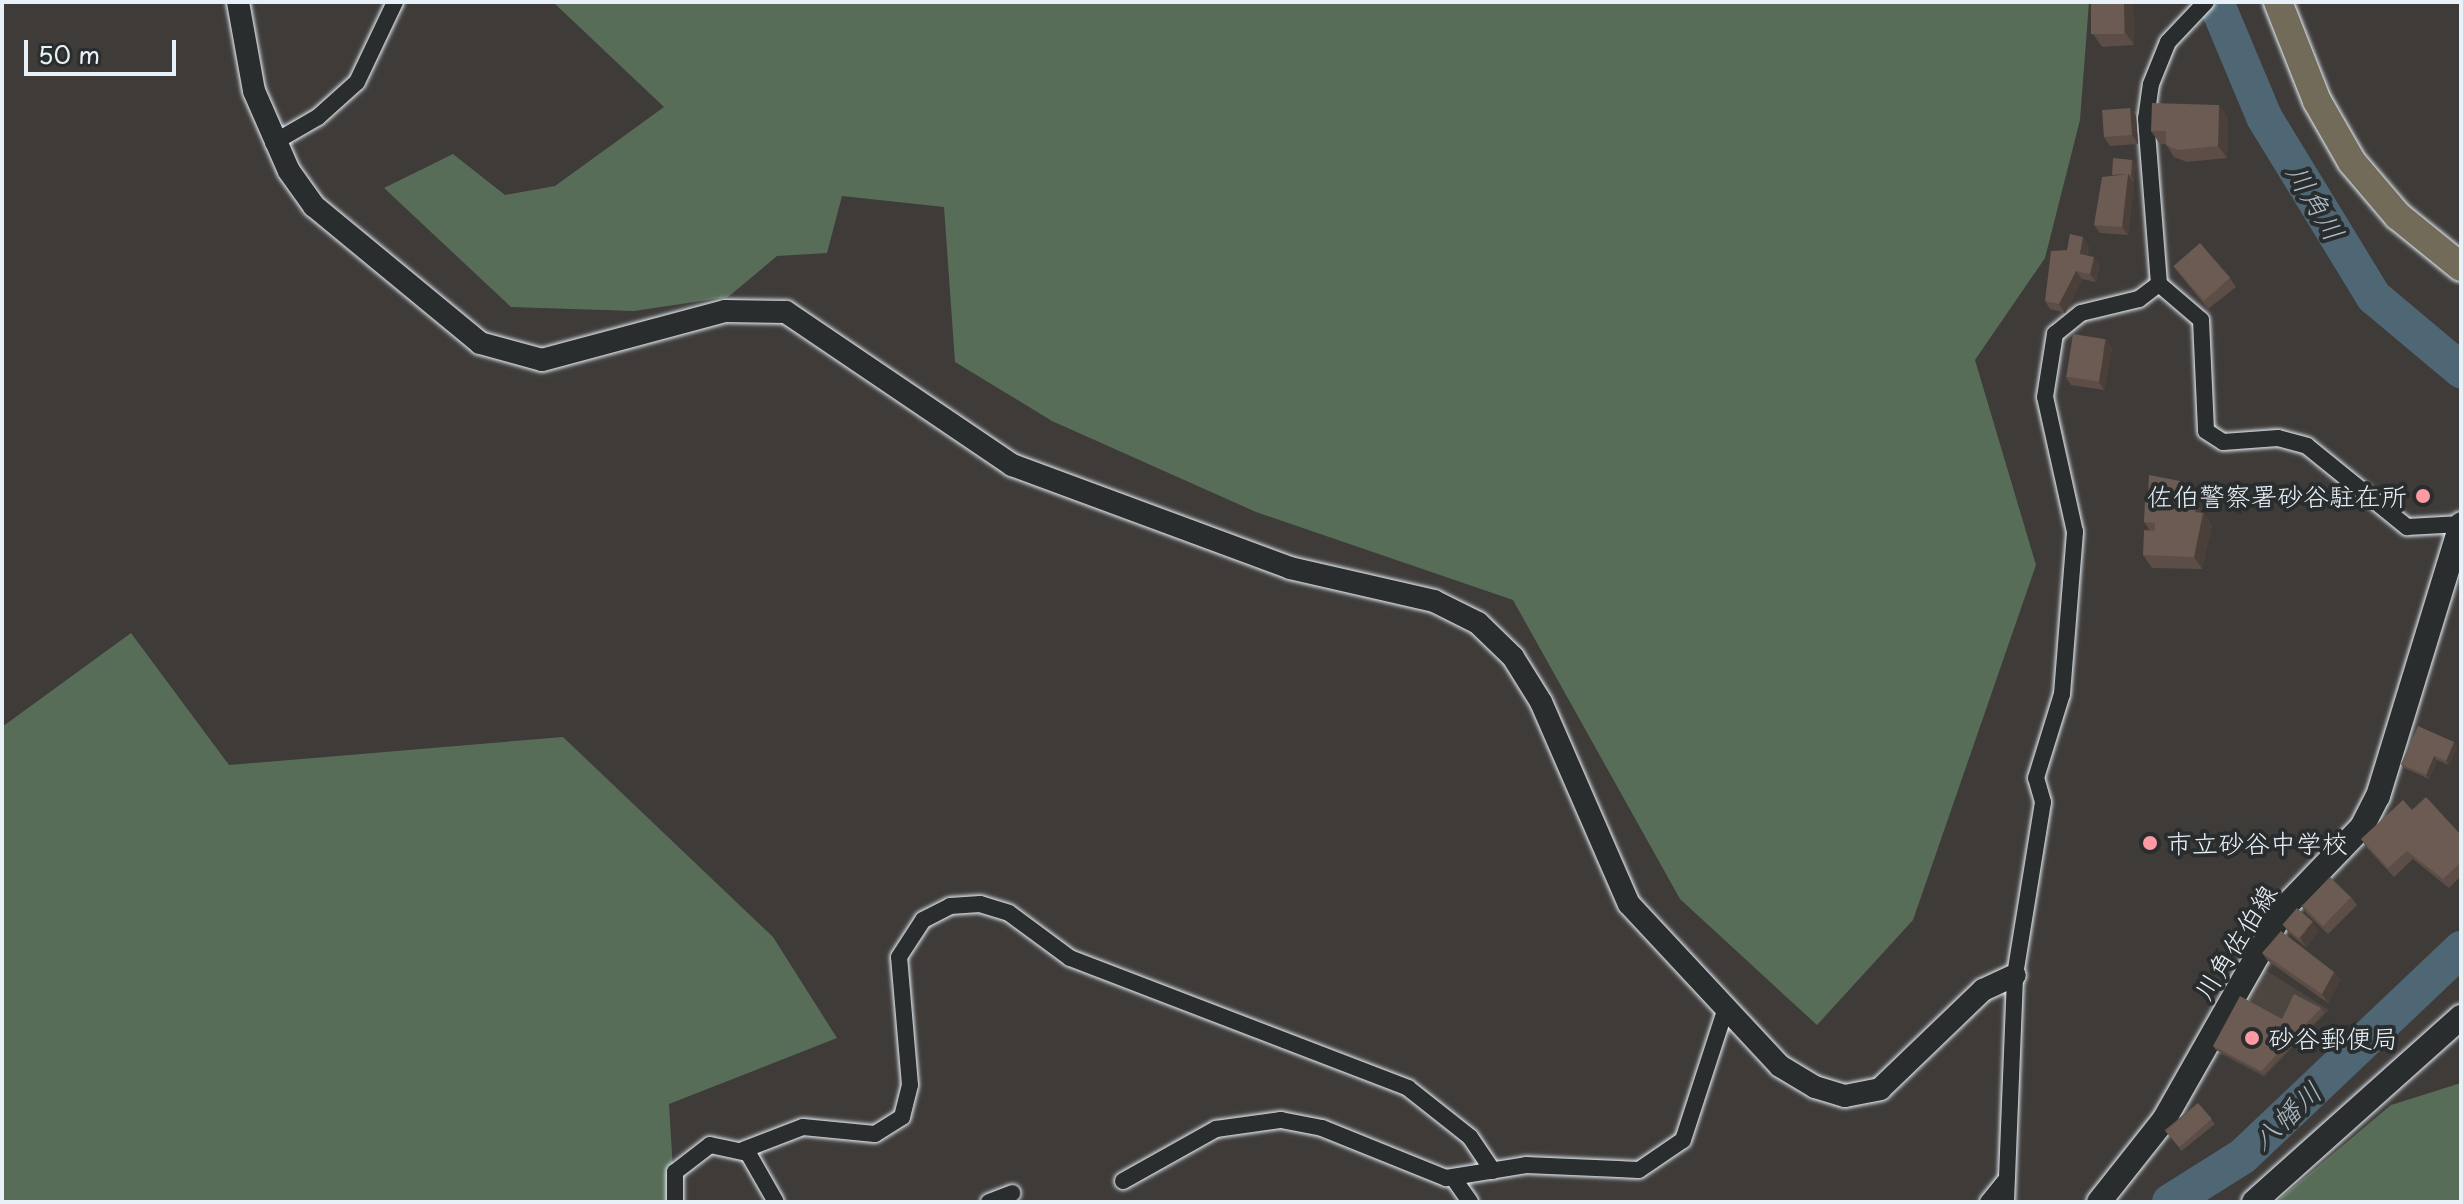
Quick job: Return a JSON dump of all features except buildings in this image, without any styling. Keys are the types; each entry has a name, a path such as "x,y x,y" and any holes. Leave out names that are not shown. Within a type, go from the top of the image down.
{"highway":[{"path":"2278,2 2317,101 2352,162 2398,216 2461,267"}],"main road":[{"name":"川角佐伯線","path":"2099,1202 2164,1120 2285,907 2362,827 2378,796 2461,524"},
{"path":"2254,1202 2461,1017"}],"street":[{"path":"238,2 254,91 273,143 314,206 480,343 515,357 542,360 746,307 786,312 1012,465 1290,568 1434,601 1478,623 1513,657 1541,702 1629,904 1780,1066 1845,1096 1880,1089 1905,1073 1983,990 2015,975"},
{"path":"273,143 318,117 357,82 395,2"},
{"path":"2206,2 2168,42 2151,84 2146,119 2159,284 2201,320 2206,431 2223,442 2278,438 2307,446 2407,527 2461,524"},
{"path":"2006,1202 2015,975 2043,802 2036,778 2062,694 2075,532 2045,397 2055,334 2081,313 2139,299 2159,284"},
{"path":"675,1202 672,1186 683,1159 710,1145 743,1150 803,1127 875,1134 902,1117 910,1085 899,957 923,920 950,906 980,904 1009,913 1070,958 1408,1088 1470,1137 1493,1171"},
{"path":"1123,1181 1216,1129 1281,1120 1454,1179 1526,1165 1639,1170 1671,1153 1690,1124 1726,1008"},
{"path":"743,1150 776,1202"},
{"path":"1454,1179 1470,1202"},
{"path":"1988,1202 2006,1180"},
{"path":"989,1202 1012,1193"}],"shaded area":[{"path":"2259,966 2329,1010 2264,1077 2215,1051"}],"green space":[{"path":"553,2 2089,2 2080,120 2045,258 1975,360 2036,565 1913,920 1817,1025 1680,899 1513,600 1256,512 1052,421 955,362 944,207 842,196 827,253 777,256 728,297 634,311 511,307 384,188 453,154 505,195 555,186 664,107"},
{"path":"131,633 229,765 563,737 773,937 837,1038 669,1104 675,1202 2,1202 2,727"},
{"path":"2461,1083 2461,1202 2276,1202 2391,1105"}],"waterway":[{"name":"川角川","path":"2216,2 2264,117 2374,297 2461,370"},
{"name":"八幡川","path":"2170,1202 2243,1156 2461,949"}],"place":[{"name":"佐伯警察署砂谷駐在所","path":"2423,496"},
{"name":"市立砂谷中学校","path":"2150,843"},
{"name":"砂谷郵便局","path":"2252,1038"}]}
